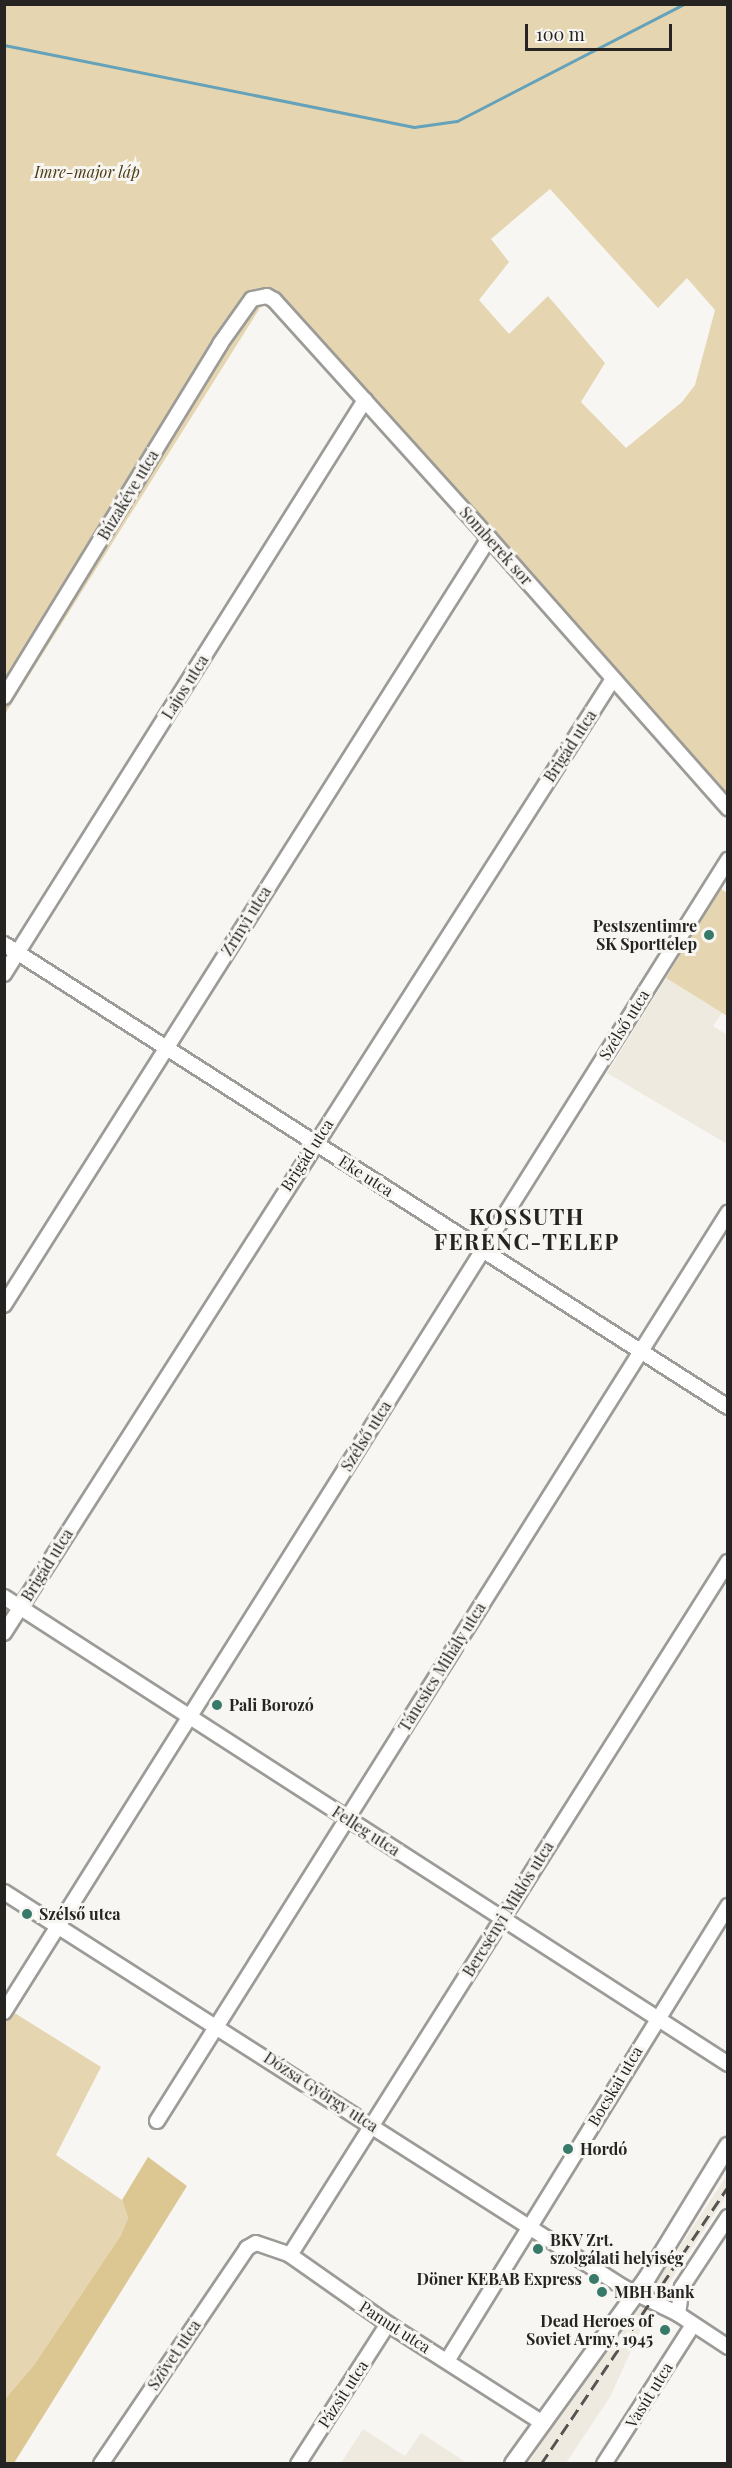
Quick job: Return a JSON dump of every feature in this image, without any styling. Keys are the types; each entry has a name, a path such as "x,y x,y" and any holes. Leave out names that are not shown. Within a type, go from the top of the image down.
{"main road":[{"path":"513,2463 637,2291 728,2146"}],"street":[{"name":"Somberek sor","path":"256,297 274,300 728,808"},
{"name":"Búzakéve utca","path":"4,697 220,344 256,297"},
{"name":"Lajos utca","path":"4,974 365,400"},
{"name":"Zrínyi utca","path":"4,1305 489,538"},
{"name":"Brigád utca","path":"4,1633 613,679"},
{"name":"Szélső utca","path":"4,2012 728,860"},
{"name":"Eke utca","path":"4,944 315,1143 481,1253 728,1407"},
{"name":"Táncsics Mihály utca","path":"157,2121 215,2024 728,1213"},
{"name":"Bercsényi Miklós utca","path":"290,2255 728,1562"},
{"name":"Felleg utca","path":"4,1598 728,2064"},
{"name":"Dózsa György utca","path":"4,1892 215,2024 623,2286 637,2291 678,2314 728,2347"},
{"name":"Bocskai utca","path":"447,2361 657,2017 728,1906"},
{"path":"678,2314 682,2287 728,2217"},
{"name":"Pamut utca","path":"247,2247 256,2243 268,2244 290,2255 388,2324 541,2422"},
{"name":"Szövet utca","path":"101,2463 247,2247"},
{"name":"Pázsit utca","path":"298,2463 388,2324"},
{"name":"Vasút utca","path":"604,2463 693,2325"}],"shaded area":[{"path":"666,978 722,1013 713,1026 727,1035 727,1144 607,1073"},
{"path":"148,2157 187,2186 14,2463 5,2463 5,2399 34,2365 121,2235 128,2218 122,2200"},
{"path":"727,2175 727,2195 647,2316 610,2397 566,2463 528,2464 585,2377 637,2312"},
{"path":"363,2429 405,2456 421,2433 467,2463 341,2463"}],"green space":[{"name":"Imre-major láp","path":"5,5 727,5 727,815 265,300 5,714","holes":["550,189 658,308 687,278 715,310 695,385 682,402 626,448 581,402 605,363 548,296 509,334 479,300 509,262 491,239"]},
{"name":"Pestszentimre SK Sporttelep","path":"720,888 727,893 727,1016 666,978"},
{"path":"13,2012 101,2067 56,2155 122,2200 128,2218 121,2235 34,2365 5,2399 4,2024"}],"waterway":[{"path":"4,45 414,127 457,121 684,4"}],"railway":[{"path":"541,2464 728,2187"}],"place":[{"name":"Pestszentimre SK Sporttelep","path":"709,935"},
{"name":"Pali Borozó","path":"217,1705"},
{"name":"Szélső utca","path":"27,1914"},
{"name":"Hordó","path":"568,2149"},
{"name":"BKV Zrt. szolgálati helyiség","path":"538,2249"},
{"name":"Döner KEBAB Express","path":"594,2279"},
{"name":"MBH Bank","path":"602,2292"},
{"name":"Dead Heroes of Soviet Army, 1945","path":"665,2330"}],"district":[{"name":"KOSSUTH FERENC-TELEP","path":"527,1228"}]}
